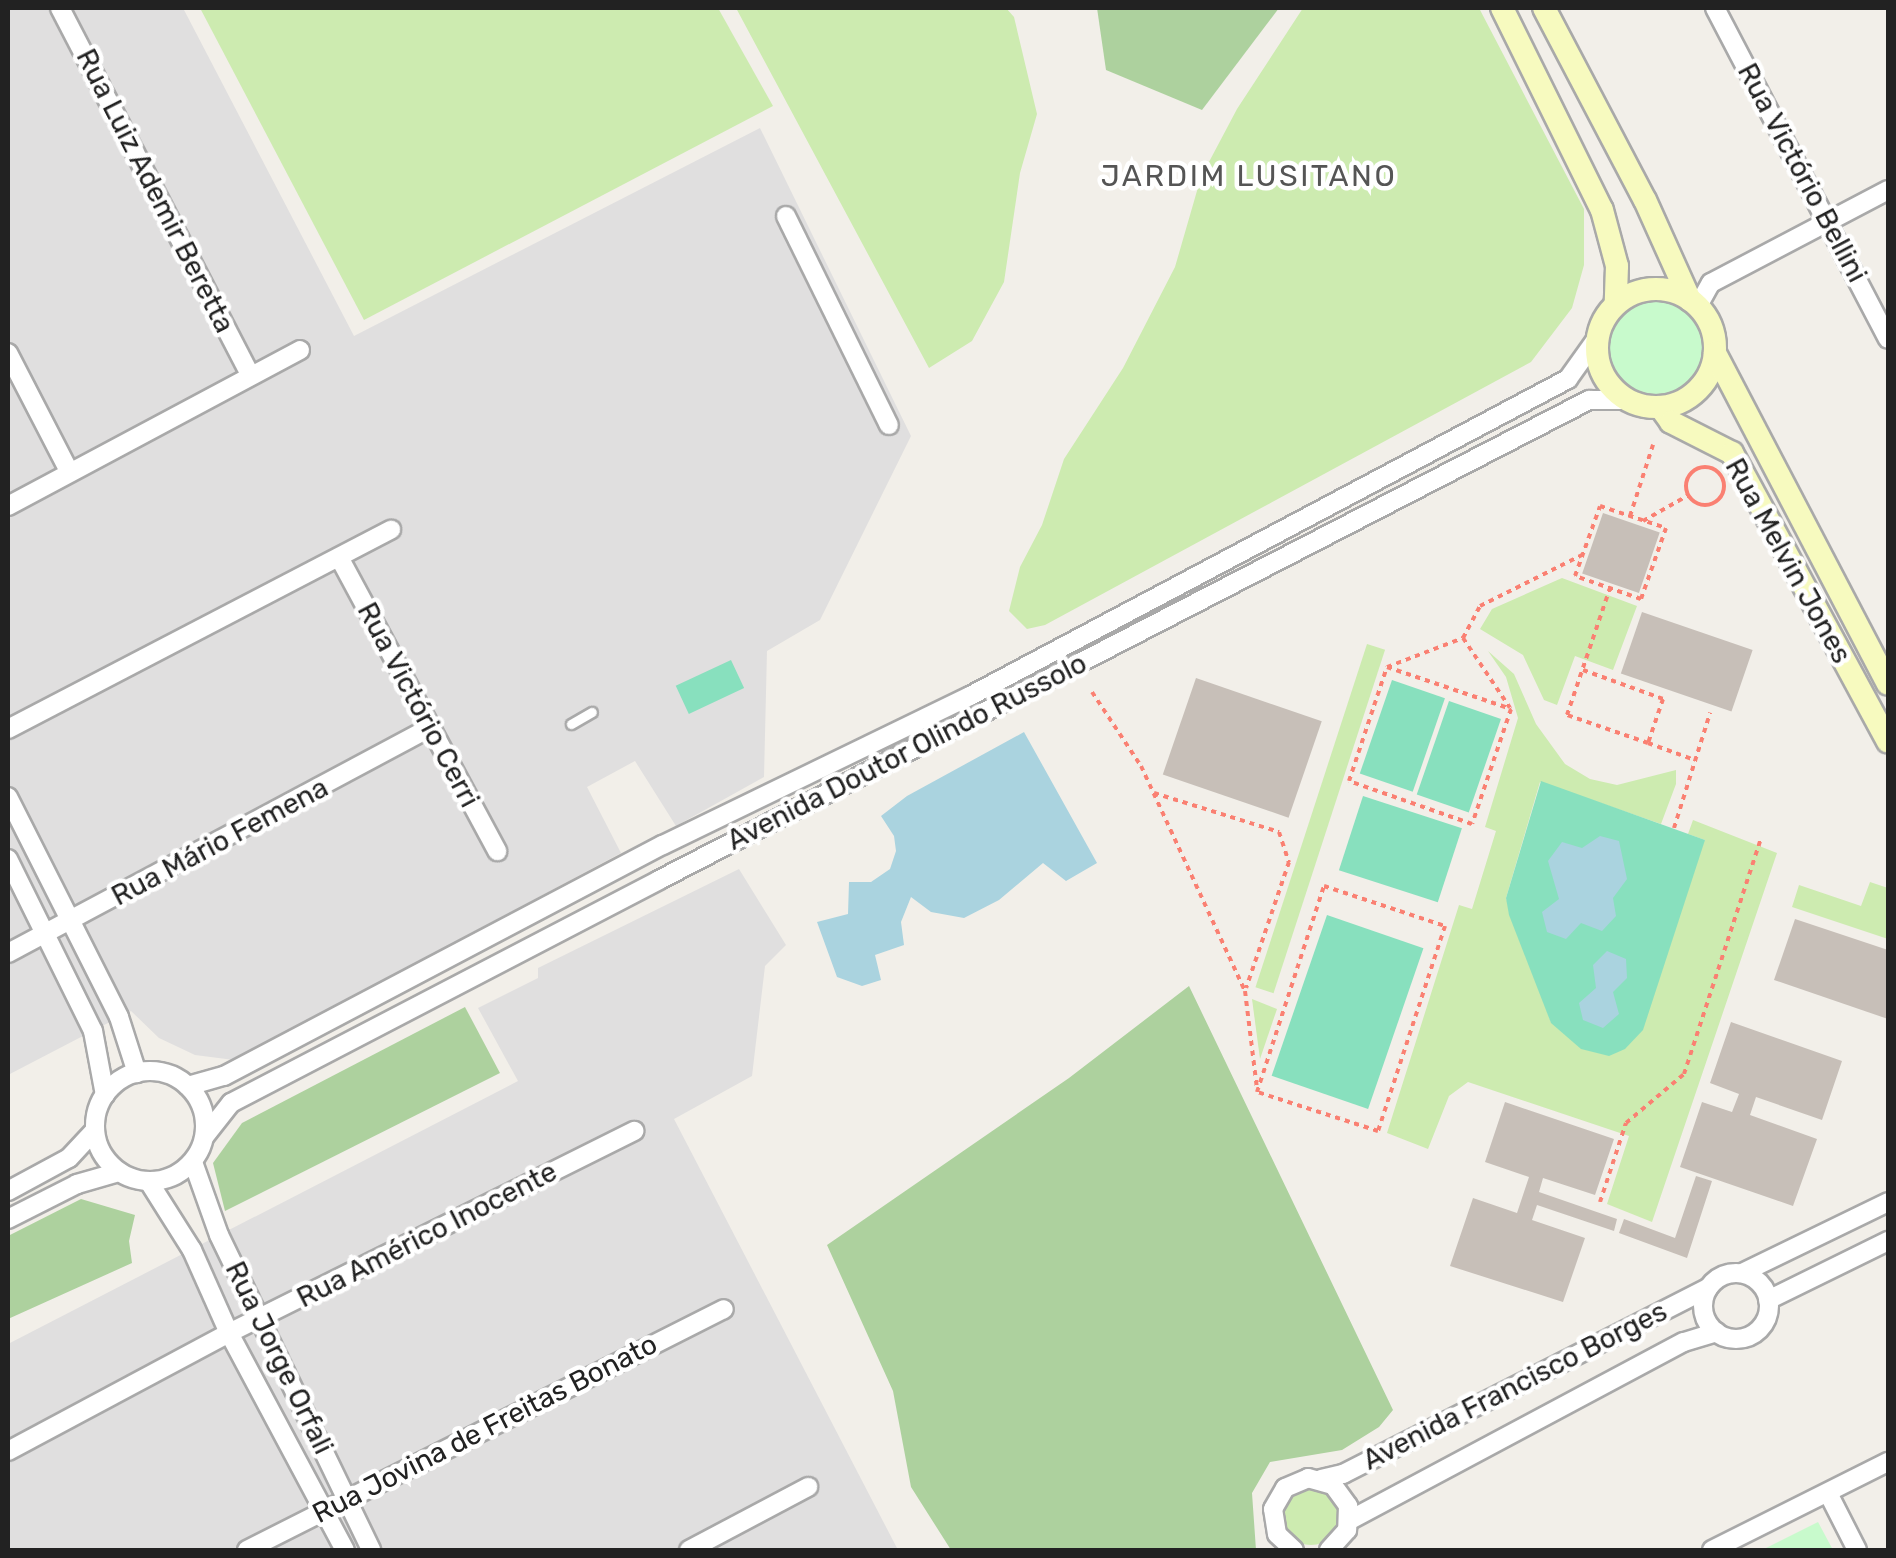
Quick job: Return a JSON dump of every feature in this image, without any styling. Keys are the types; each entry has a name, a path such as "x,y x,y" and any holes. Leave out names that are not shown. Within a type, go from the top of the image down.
{"street":[{"name":"Rua Luiz Ademir Beretta","path":"60,8 250,375"},
{"path":"1502,8 1602,210 1617,266 1616,304 1598,337 1602,373 1626,400 1661,408 1692,396 1704,384 1716,353 1708,320 1694,303 1645,200 1544,8"},
{"name":"Rua Victório Bellini","path":"1715,8 1888,340"},
{"path":"1694,303 1711,284 1888,190"},
{"path":"786,216 890,425"},
{"path":"1616,304 1652,289 1694,303"},
{"name":"Avenida Doutor Olindo Russolo","path":"188,1086 224,1076 663,845 970,696 1568,379 1598,337"},
{"path":"8,506 69,470 300,350"},
{"path":"8,352 69,470"},
{"name":"Rua Melvin Jones","path":"1716,353 1888,681"},
{"name":"Avenida Doutor Olindo Russolo","path":"205,1136 232,1102 658,880 1588,400 1626,400"},
{"name":"Rua Melvin Jones","path":"1661,408 1671,422 1732,452 1888,742"},
{"path":"8,729 391,530"},
{"name":"Rua Victório Cerri","path":"340,559 498,851"},
{"name":"Rua Mário Femena","path":"8,953 430,727"},
{"path":"850,751 862,775"},
{"path":"8,797 119,1018 136,1073"},
{"path":"663,845 678,870"},
{"path":"644,855 658,880"},
{"path":"8,860 93,1030 104,1095 95,1130 69,1158 8,1191"},
{"path":"95,1130 107,1160 119,1172 150,1182 180,1173 192,1162 205,1136 200,1100 188,1086 155,1071 136,1073 104,1095"},
{"name":"Rua Américo Inocente","path":"8,1451 229,1334 634,1131"},
{"name":"Rua Jorge Orfali","path":"192,1162 219,1235 371,1550"},
{"path":"8,1220 77,1184 119,1172"},
{"name":"Rua Jorge Orfali","path":"150,1182 192,1250 229,1334 345,1550"},
{"path":"1742,1274 1759,1283 1768,1300 1766,1319 1753,1334 1735,1339 1716,1332 1704,1316 1708,1288 1722,1276 1742,1274 1888,1202"},
{"path":"1768,1300 1888,1240"},
{"name":"Avenida Francisco Borges","path":"1294,1550 1277,1534 1273,1522 1278,1498 1296,1481 1343,1474 1708,1288"},
{"name":"Rua Jovina de Freitas Bonato","path":"247,1550 724,1309"},
{"name":"Avenida Francisco Borges","path":"1350,1520 1684,1342 1716,1332"},
{"path":"1712,1550 1888,1462"},
{"path":"1321,1479 1342,1494 1350,1520 1332,1550"},
{"path":"689,1550 808,1487"},
{"path":"1828,1493 1857,1550"}],"lane":[{"path":"572,724 592,712"}],"path":[{"path":"1630,516 1653,445"},
{"path":"1708,467 1722,479 1723,492 1711,504 1698,505 1688,495 1687,479 1695,470 1708,467"},
{"path":"1643,520 1688,495"},
{"path":"1600,506 1630,516 1666,528 1641,599 1575,576 1600,506"},
{"path":"1511,709 1472,824 1348,782 1388,667 1463,638 1480,606 1583,555"},
{"path":"1610,588 1567,715 1696,760"},
{"path":"1463,638 1511,709"},
{"path":"1388,667 1511,709"},
{"path":"1583,670 1664,699 1648,743"},
{"path":"1092,692 1154,793 1245,991 1257,1092"},
{"path":"1674,828 1710,713"},
{"path":"1154,793 1279,832 1289,862 1245,991"},
{"path":"1600,1202 1626,1124 1684,1074 1761,838"},
{"path":"1324,886 1445,926 1378,1131 1257,1092 1324,886"}],"shaded area":[{"path":"8,8 183,8 354,336 760,128 911,436 820,620 767,651 764,777 676,826 635,761 587,787 621,853 234,1060 195,1055 159,1038 131,1011 8,1075"},
{"path":"739,869 786,945 765,966 752,1076 674,1119 898,1550 8,1550 8,1344 518,1081 478,1008 538,978 538,968"}],"green space":[{"path":"200,8 718,8 773,106 364,320"},
{"path":"736,8 1006,8 1014,17 1037,114 1020,173 1004,282 972,341 929,368"},
{"path":"1097,8 1279,8 1202,110 1106,70"},
{"path":"1303,8 1479,8 1584,209 1584,265 1572,308 1531,362 1045,625 1027,629 1009,611 1020,567 1042,525 1064,459 1123,368 1175,267 1201,177 1237,109"},
{"path":"1656,298 1675,302 1692,312 1702,329 1706,348 1702,367 1692,384 1675,394 1656,398 1637,394 1620,384 1610,367 1606,348 1610,329 1620,312 1637,302"},
{"path":"1562,578 1637,606 1613,670 1575,656 1557,705 1544,700 1523,655 1480,629 1492,609"},
{"path":"1367,644 1385,650 1274,993 1255,987"},
{"path":"1488,651 1514,674 1536,724 1565,764 1590,779 1617,785 1676,770 1676,784 1661,824 1540,782 1506,898 1551,1022 1705,840 1688,834 1693,820 1777,853 1652,1222 1607,1204 1629,1136 1468,1082 1449,1096 1428,1149 1387,1133 1459,905 1472,909 1496,831 1485,827 1518,718 1506,677"},
{"path":"731,660 744,688 689,714 676,686"},
{"path":"1392,680 1445,698 1413,792 1360,774"},
{"path":"1449,701 1501,719 1469,813 1417,795"},
{"path":"1541,781 1705,840 1643,1030 1625,1049 1609,1056 1581,1049 1551,1023 1509,915 1506,898"},
{"path":"1363,796 1462,828 1438,902 1339,870"},
{"path":"1870,882 1888,888 1888,939 1792,907 1799,885 1861,906"},
{"path":"1327,915 1423,948 1368,1109 1272,1076"},
{"path":"1189,986 1393,1410 1379,1427 1342,1450 1270,1462 1252,1493 1256,1550 951,1550 911,1487 893,1391 827,1245 1069,1078"},
{"path":"1252,999 1277,1009 1260,1059"},
{"path":"465,1007 500,1073 225,1211 213,1163 242,1123"},
{"path":"81,1199 135,1215 129,1241 132,1263 8,1319 8,1236"},
{"path":"1311,1487 1332,1495 1340,1516 1332,1537 1311,1545 1290,1537 1282,1516 1290,1495"},
{"path":"1818,1522 1833,1550 1762,1550"}],"water":[{"path":"1024,732 1097,863 1066,881 1043,863 999,900 964,918 931,912 911,897 901,922 904,945 875,955 881,980 862,986 837,977 817,922 848,914 849,882 871,882 890,869 896,851 894,836 881,816 907,796"},
{"path":"1600,836 1619,841 1627,879 1613,898 1616,916 1602,931 1581,923 1566,939 1547,932 1542,912 1559,899 1548,861 1562,842 1582,848"},
{"path":"1607,951 1626,959 1627,978 1613,992 1619,1014 1603,1028 1583,1020 1579,1003 1596,988 1593,965"}],"building":[{"path":"1603,513 1660,533 1639,593 1582,574"},
{"path":"1642,612 1753,650 1731,712 1621,673"},
{"path":"1196,678 1322,721 1289,818 1163,774"},
{"path":"1795,919 1888,950 1888,1019 1774,980"},
{"path":"1731,1022 1842,1061 1822,1120 1756,1097 1750,1115 1817,1139 1793,1206 1680,1167 1702,1102 1732,1112 1739,1094 1710,1083"},
{"path":"1505,1102 1614,1139 1595,1195 1543,1178 1539,1192 1617,1219 1614,1231 1537,1205 1532,1220 1585,1238 1563,1302 1450,1266 1473,1198 1517,1213 1529,1177 1485,1162"},
{"path":"1696,1176 1712,1181 1687,1258 1619,1233 1624,1219 1675,1238"}],"district":[{"name":"JARDIM LUSITANO","path":"1249,176"}]}
